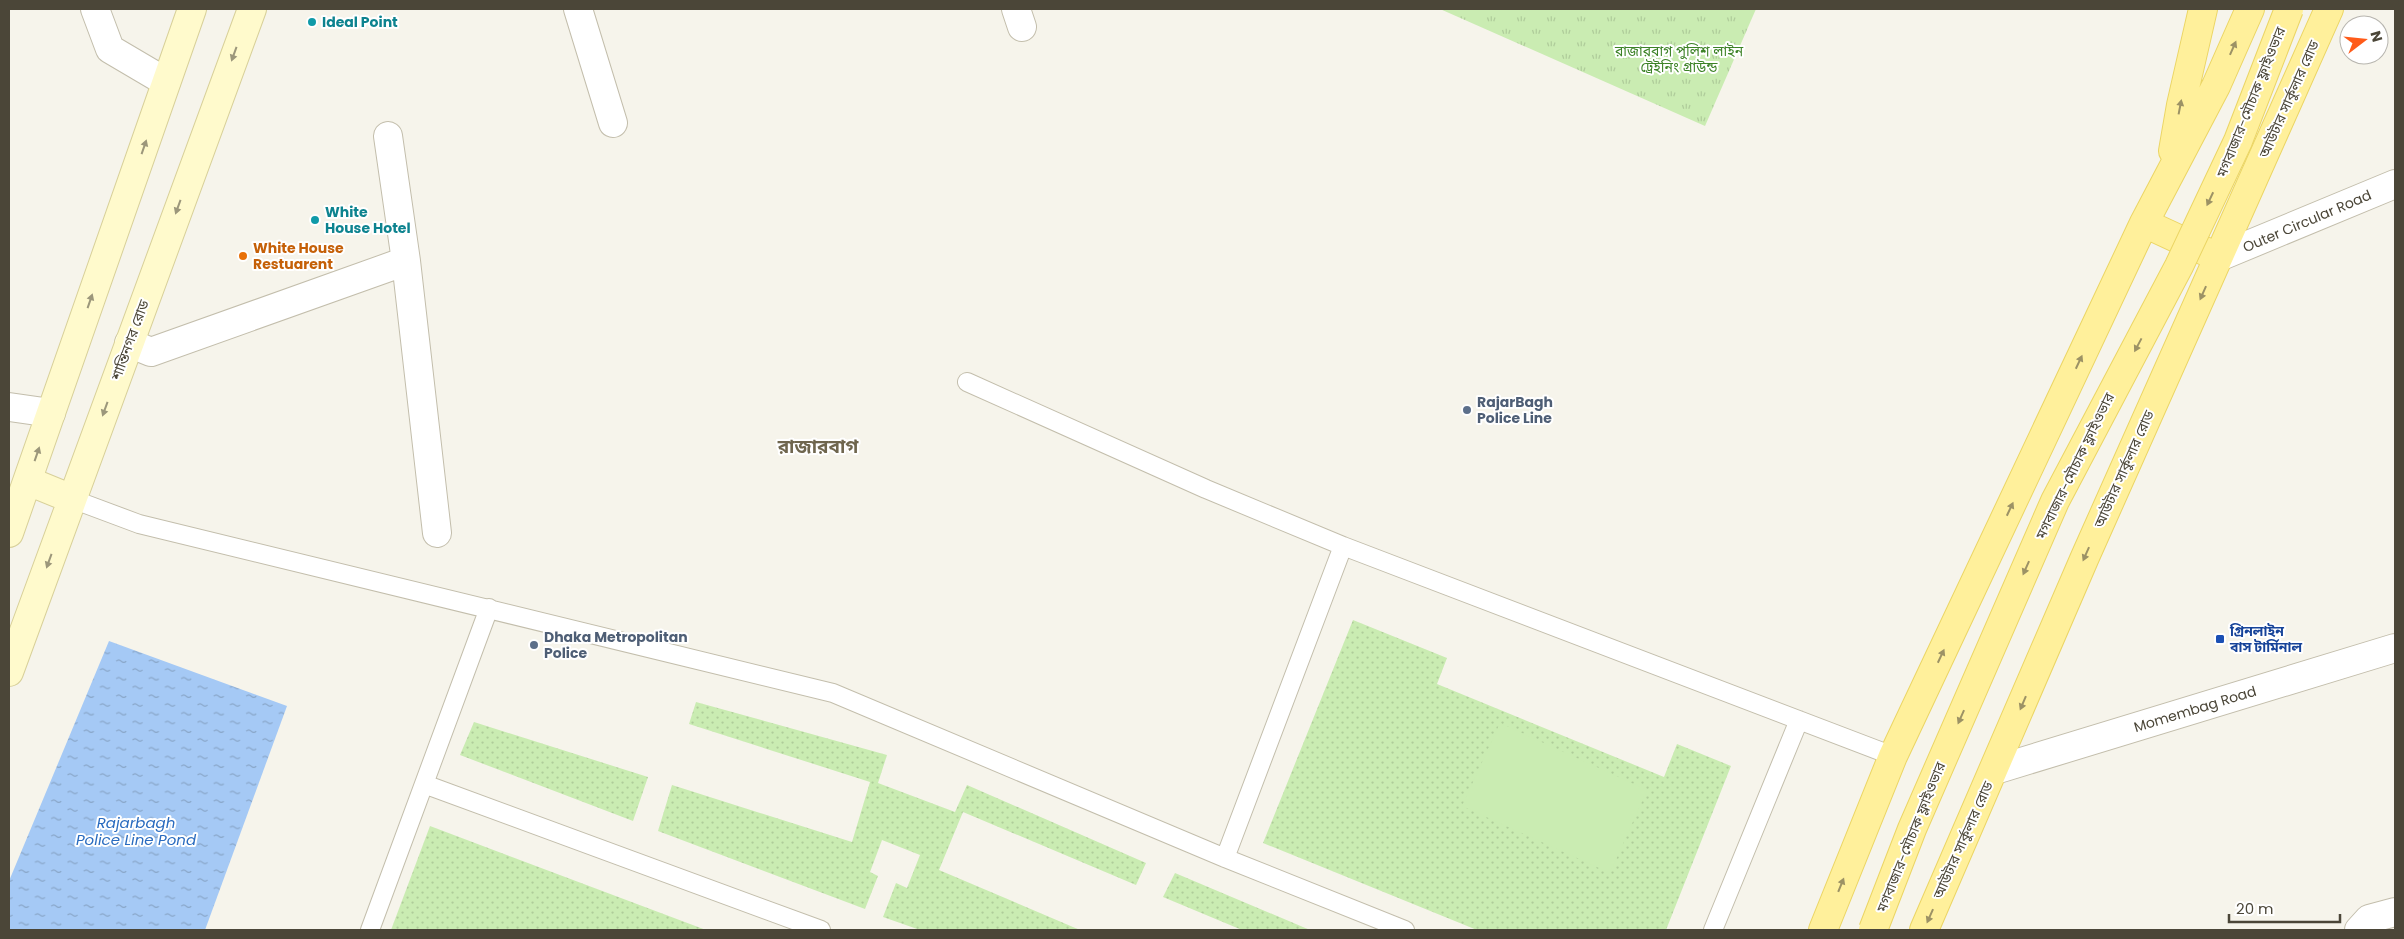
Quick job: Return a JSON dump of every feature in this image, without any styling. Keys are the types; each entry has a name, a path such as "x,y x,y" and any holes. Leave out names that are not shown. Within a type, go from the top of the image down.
{"main road":[{"path":"9,533 192,9"},
{"name":"শান্তিনগর রোড","path":"9,672 252,9"},
{"path":"2169,172 2180,105 2203,9"},
{"path":"1823,930 1893,756 2144,224 2169,172 2216,86 2250,9"},
{"name":"মগবাজার-মৌচাক ফ্লাইওভার","path":"1873,930 1912,829 2055,501 2179,266 2238,141 2289,9"},
{"name":"আউটার সার্কুলার রোড","path":"1924,930 2084,557 2329,9"},
{"path":"2144,224 2219,257"},
{"path":"28,481 72,499"}],"street":[{"path":"95,9 110,49 166,82"},
{"path":"578,9 613,123"},
{"path":"388,136 406,261 437,533"},
{"name":"Outer Circular Road","path":"2219,257 2395,184"},
{"path":"128,343 151,352 406,261"},
{"path":"9,407 51,413"},
{"name":"Momembag Road","path":"1994,770 2395,648"},
{"path":"2359,930 2369,919 2395,912"}],"lane":[{"path":"967,382 1206,489 1343,546 1893,756"},
{"path":"72,499 139,524 833,693 1225,858 1405,930"},
{"path":"1225,858 1343,546"},
{"path":"370,930 489,608"},
{"path":"1713,930 1799,720"},
{"path":"424,784 821,930"}],"green space":[{"name":"রাজারবাগ পুলিশ লাইন ট্রেইনিং গ্রাউন্ড","path":"1440,9 1756,9 1705,126"},
{"path":"1353,620 1447,658 1437,684 1664,777 1677,744 1731,766 1666,930 1477,930 1263,843"},
{"path":"696,702 887,755 878,783 955,812 967,785 1146,863 1136,885 963,812 939,870 1080,930 920,930 883,917 896,883 907,888 920,855 882,840 870,872 878,876 865,909 658,831 672,785 852,842 870,782 689,724"},
{"path":"474,722 648,777 633,821 460,755"},
{"path":"1500,723 1647,790 1610,873 1462,806"},
{"path":"430,826 706,930 391,930"},
{"path":"1175,873 1310,930 1242,930 1163,897"}],"water":[{"name":"Rajarbagh Police Line Pond","path":"109,641 287,706 205,930 9,930 9,881"}],"place":[{"name":"Ideal Point","path":"312,22"},
{"name":"White House Hotel","path":"315,220"},
{"name":"White House Restuarent","path":"243,256"},
{"name":"RajarBagh Police Line","path":"1467,410"},
{"name":"গ্রিনলাইন বাস টার্মিনাল","path":"2220,639"},
{"name":"Dhaka Metropolitan Police","path":"534,645"}],"district":[{"name":"রাজারবাগ","path":"818,446"}]}
